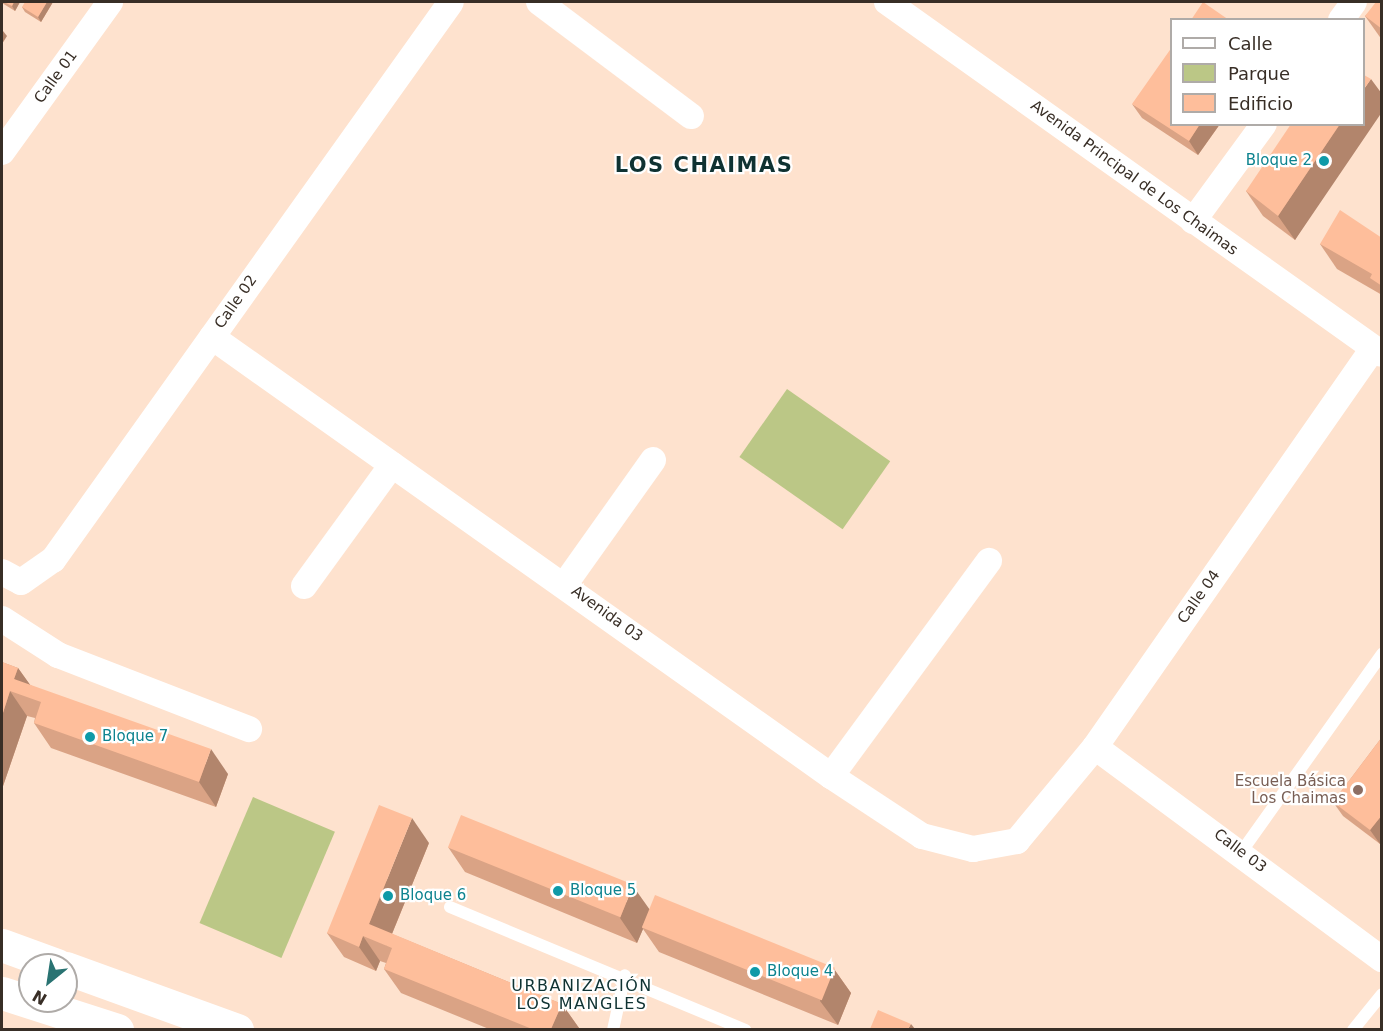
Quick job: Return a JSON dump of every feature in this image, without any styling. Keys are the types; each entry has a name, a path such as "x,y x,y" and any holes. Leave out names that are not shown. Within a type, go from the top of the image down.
{"main road":[{"path":"2,945 24,953"},
{"path":"78,972 237,1029"},
{"path":"2,993 117,1029"}],"street":[{"name":"Calle 01","path":"2,152 110,2"},
{"name":"Calle 02","path":"5,574 21,582 53,560 451,2"},
{"path":"539,2 691,116"},
{"name":"Avenida Principal de Los Chaimas","path":"887,2 1377,351"},
{"path":"1342,18 1354,2"},
{"path":"1193,221 1263,126"},
{"name":"Avenida 03","path":"212,337 565,584 831,776 940,845 973,849 1017,841"},
{"name":"Calle 04","path":"1017,841 1095,747 1377,351"},
{"path":"565,584 653,460"},
{"path":"303,586 392,465"},
{"path":"831,776 989,561"},
{"path":"2,619 58,655 249,729"},
{"name":"Calle 03","path":"1095,747 1242,851 1382,959"}],"lane":[{"path":"1242,851 1382,654"},
{"path":"450,907 625,975 745,1029"},
{"path":"613,1029 625,975"},
{"path":"1353,1029 1382,994"}],"green space":[{"path":"787,389 890,461 843,529 739,457"},
{"path":"253,797 335,832 281,958 199,923"}],"building":[{"path":"25,2 47,2 38,17 22,7"},
{"path":"1203,2 1226,18 1192,18"},
{"path":"1376,2 1382,2 1382,29 1365,16"},
{"path":"1170,50 1170,126 1199,126 1189,141 1132,104"},
{"path":"1365,76 1371,79 1365,88"},
{"path":"1290,126 1339,126 1278,216 1246,191"},
{"path":"1340,210 1382,238 1382,286 1370,278 1372,274 1320,244"},
{"path":"2,662 18,668 14,679 211,749 199,782 34,723 41,702 10,691 2,716"},
{"path":"1382,737 1382,815 1370,830 1333,802"},
{"path":"379,805 412,818 369,924 562,1004 551,1029 532,1029 384,969 392,948 363,936 359,947 327,933"},
{"path":"461,815 633,885 620,917 448,847"},
{"path":"655,895 835,968 822,1000 642,927"},
{"path":"878,1010 911,1024 908,1029 870,1029"}],"place":[{"name":"Bloque 2","path":"1324,161"},
{"name":"Bloque 7","path":"90,737"},
{"name":"Escuela Básica Los Chaimas","path":"1358,790"},
{"name":"Bloque 5","path":"558,891"},
{"name":"Bloque 6","path":"388,896"},
{"name":"Bloque 4","path":"755,972"}],"district":[{"name":"LOS CHAIMAS","path":"704,165"},
{"name":"URBANIZACIÓN LOS MANGLES","path":"582,995"}]}
